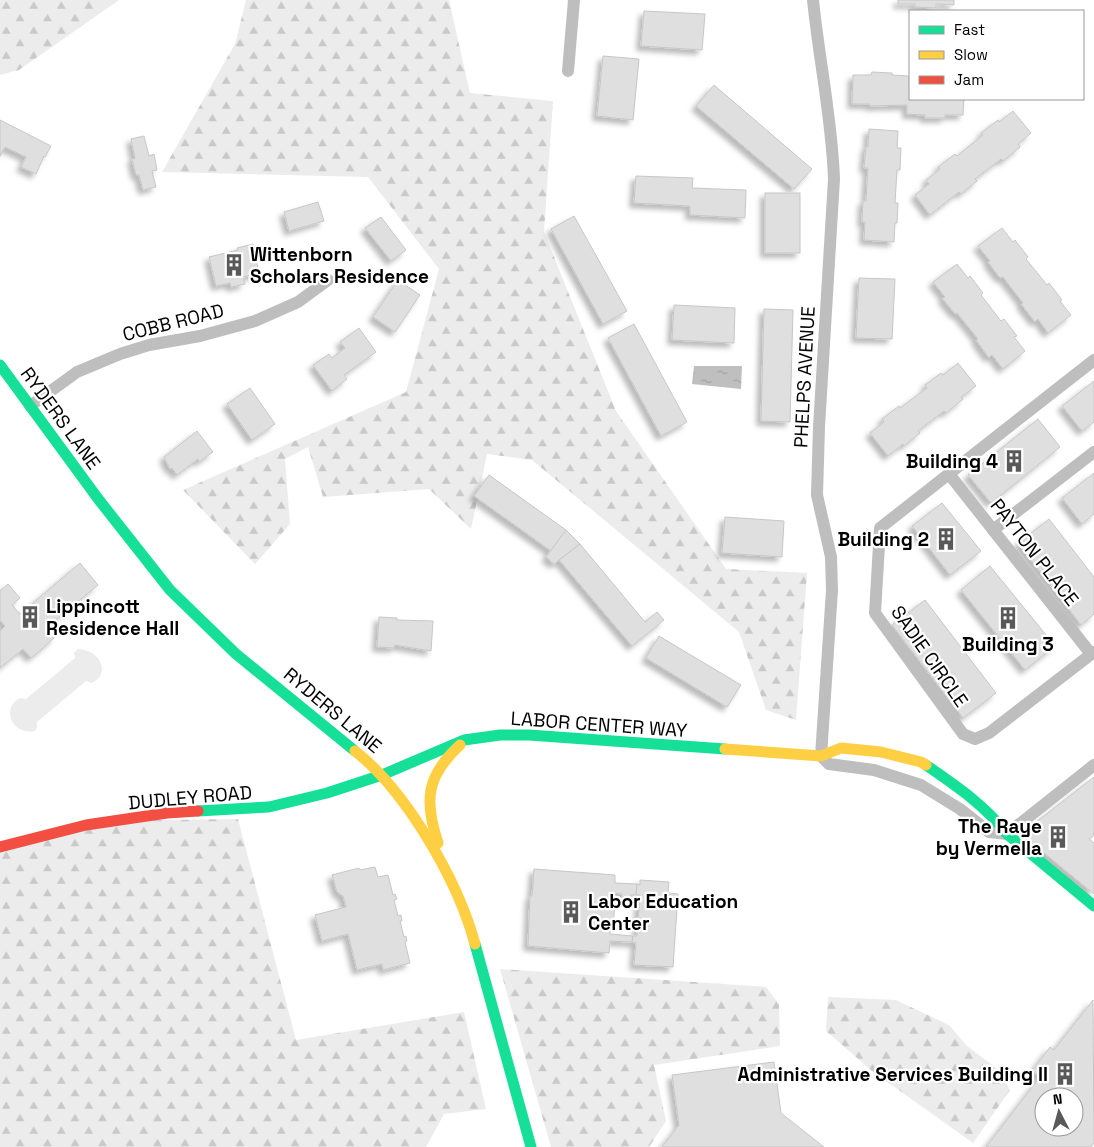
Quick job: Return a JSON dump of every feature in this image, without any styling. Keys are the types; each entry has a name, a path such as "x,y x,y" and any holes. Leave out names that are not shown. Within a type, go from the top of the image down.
{"street":[{"path":"568,71 574,0"},
{"name":"PHELPS AVENUE","path":"813,0 833,146 834,179 817,495 831,557 832,590 821,756"},
{"name":"COBB ROAD","path":"30,406 77,372 120,354 149,345 200,336 255,321 298,302 328,280"},
{"name":"SADIE CIRCLE","path":"1092,653 989,733 975,739 963,734 875,613 880,528 1094,360"},
{"name":"RYDERS LANE","path":"0,365 110,515 170,590 236,654 358,752 382,775 416,820 455,888 472,932 530,1147"},
{"path":"993,530 1094,452"},
{"name":"PAYTON PLACE","path":"949,474 1092,653"},
{"name":"LABOR CENTER WAY","path":"382,775 464,740 500,735 529,735 821,756"},
{"path":"455,888 429,815 429,797 435,774 464,740"},
{"path":"1094,765 1007,834 989,832 960,809 921,785 874,770 828,764 821,756 841,748 882,752 921,762 966,794 998,822 1007,834 1094,906"},
{"name":"DUDLEY ROAD","path":"0,847 86,825 167,814 269,807 327,793 382,775"}],"green space":[{"path":"0,0 119,0 19,70 0,75"},
{"path":"246,0 449,0 470,93 553,101 544,232 616,411 726,569 807,573 796,720 766,710 739,632 532,460 487,454 471,529 429,489 323,497 308,447 285,459 290,524 255,564 183,490 406,392 439,269 368,177 162,172 235,44"},
{"path":"78,649 86,650 98,658 102,669 101,675 97,680 91,683 86,681 37,722 35,731 27,731 15,725 10,714 14,702 20,698 26,699 75,658 74,653"},
{"path":"238,819 296,1040 464,1012 486,1109 444,1114 426,1147 0,1147 0,844 88,821"},
{"path":"500,969 766,987 779,1004 780,1046 654,1065 666,1121 649,1147 551,1147"},
{"path":"828,997 896,1000 949,1025 967,1046 999,1070 1010,1090 973,1143 872,1071 826,1031"}],"water":[{"path":"694,366 742,366 741,389 692,384"}],"building":[{"path":"898,0 954,0 954,5 936,4 936,8 915,7 915,4 898,4"},
{"path":"644,11 705,14 702,50 641,46"},
{"path":"603,56 639,59 633,120 597,116"},
{"path":"872,72 909,76 909,100 964,100 963,115 945,115 945,118 925,118 925,115 907,114 907,105 870,106 870,104 852,104 853,75 871,75"},
{"path":"714,85 812,169 794,189 696,106"},
{"path":"1013,111 1031,133 1018,144 1020,147 1003,161 1001,159 975,179 977,181 961,194 959,192 930,215 915,195 929,184 926,180 940,169 938,167 955,154 957,156 983,135 981,133"},
{"path":"0,120 51,146 36,174 21,167 26,157 5,147 0,156"},
{"path":"869,129 898,131 897,148 901,148 900,170 897,170 895,203 898,203 894,242 864,240 865,222 862,222 863,201 866,201 868,168 864,168"},
{"path":"144,136 149,156 154,154 157,170 152,171 156,187 143,190 139,175 136,175 132,159 135,158 131,139"},
{"path":"636,176 693,178 692,188 746,190 745,218 690,215 690,206 634,203"},
{"path":"765,193 800,193 800,253 765,253"},
{"path":"318,202 324,221 289,231 284,212"},
{"path":"574,216 627,311 603,324 551,229"},
{"path":"381,217 406,250 391,261 365,228"},
{"path":"1002,228 1013,242 1015,240 1028,257 1026,259 1047,285 1049,283 1071,315 1048,333 1038,319 1035,322 1021,304 1023,303 1003,277 1000,278 978,246"},
{"name":"Wittenborn Scholars Residence","path":"253,244 259,274 243,277 245,284 231,287 230,283 216,286 209,257 238,250 237,248"},
{"path":"957,264 968,278 970,276 983,293 981,295 1001,321 1004,319 1017,336 1014,337 1025,351 1003,369 992,355 989,358 976,340 978,339 942,298 945,297 933,282"},
{"path":"859,278 895,279 892,339 856,338"},
{"path":"398,280 420,295 395,332 373,317"},
{"path":"674,305 735,308 734,343 672,340"},
{"path":"764,309 793,310 790,422 761,421"},
{"path":"634,324 687,422 661,436 608,338"},
{"path":"359,328 376,352 344,375 347,379 332,391 313,365 329,354 332,358 345,348 340,342"},
{"path":"958,363 976,386 961,397 963,399 946,413 944,411 918,431 920,433 904,446 903,444 888,456 870,433 884,422 882,419 927,388 925,385 941,373 943,375"},
{"path":"1094,381 1094,422 1082,431 1062,406"},
{"path":"250,388 275,424 252,440 227,404"},
{"name":"Building 4","path":"1038,419 1060,447 991,503 968,475"},
{"path":"197,431 213,452 199,462 198,459 177,475 172,468 170,469 164,457"},
{"path":"1094,473 1094,514 1082,524 1062,498"},
{"path":"489,475 566,530 551,551 474,496"},
{"name":"Building 2","path":"942,503 981,551 950,575 912,526"},
{"path":"725,517 784,521 782,557 722,553"},
{"path":"1049,519 1094,577 1094,614 1081,625 1018,543"},
{"path":"566,530 580,544 554,564 546,557"},
{"path":"580,544 645,622 657,612 664,620 632,646 559,560"},
{"name":"Lippincott Residence Hall","path":"80,563 98,585 47,627 55,637 42,649 31,658 23,649 0,668 0,631 5,626 0,620 0,591 8,584 20,598 12,605 20,614"},
{"name":"Building 3","path":"990,566 1055,646 1025,670 961,590"},
{"path":"925,600 996,693 963,718 892,625"},
{"path":"379,617 397,618 397,620 433,621 431,651 395,645 394,648 377,647"},
{"path":"659,636 741,685 727,707 646,658"},
{"name":"The Raye by Vermella","path":"1094,777 1094,835 1089,839 1094,843 1094,894 1021,834"},
{"path":"375,867 378,877 388,875 393,895 395,894 397,899 394,900 398,916 401,915 402,921 400,921 404,937 406,936 407,941 405,942 410,963 383,970 382,964 357,970 348,934 322,941 315,915 346,907 343,896 337,892 332,875 359,868 360,870"},
{"name":"Labor Education Center","path":"534,869 615,875 615,883 637,884 636,895 631,895 631,898 613,893 613,902 615,902 613,927 610,927 610,934 633,936 632,942 610,941 609,953 528,946 530,896 532,896"},
{"path":"640,880 669,882 668,893 678,894 673,967 634,965 636,943 632,942 633,936 637,936 640,895 636,895 637,884 640,885"},
{"name":"Administrative Services Building II","path":"1093,1000 1094,1143 1091,1147 986,1147 1040,1077 1032,1071 1050,1047 1054,1050"},
{"path":"774,1062 781,1113 824,1147 662,1147 679,1125 672,1075"}],"traffic: fast":[{"path":"0,365 99,500 170,590 236,654 355,751"},
{"path":"198,811 269,807 327,793 382,775 464,740 500,735 529,735 725,749"},
{"path":"926,765 959,788 989,814 1007,834 1094,906"},
{"path":"475,944 531,1147"}],"traffic: slow":[{"path":"438,843 431,814 431,790 440,767 460,745"},
{"path":"725,749 821,756 841,748 881,752 926,765"},
{"path":"355,751 374,768 393,790 428,839 456,893 475,944"}],"traffic: jam":[{"path":"0,847 86,825 167,813 198,811"}],"place":[{"name":"Wittenborn Scholars Residence","path":"234,265"},
{"name":"Building 4","path":"1014,461"},
{"name":"Building 2","path":"946,539"},
{"name":"Lippincott Residence Hall","path":"30,617"},
{"name":"Building 3","path":"1008,618"},
{"name":"The Raye by Vermella","path":"1058,837"},
{"name":"Labor Education Center","path":"571,912"},
{"name":"Administrative Services Building II","path":"1065,1074"}]}
